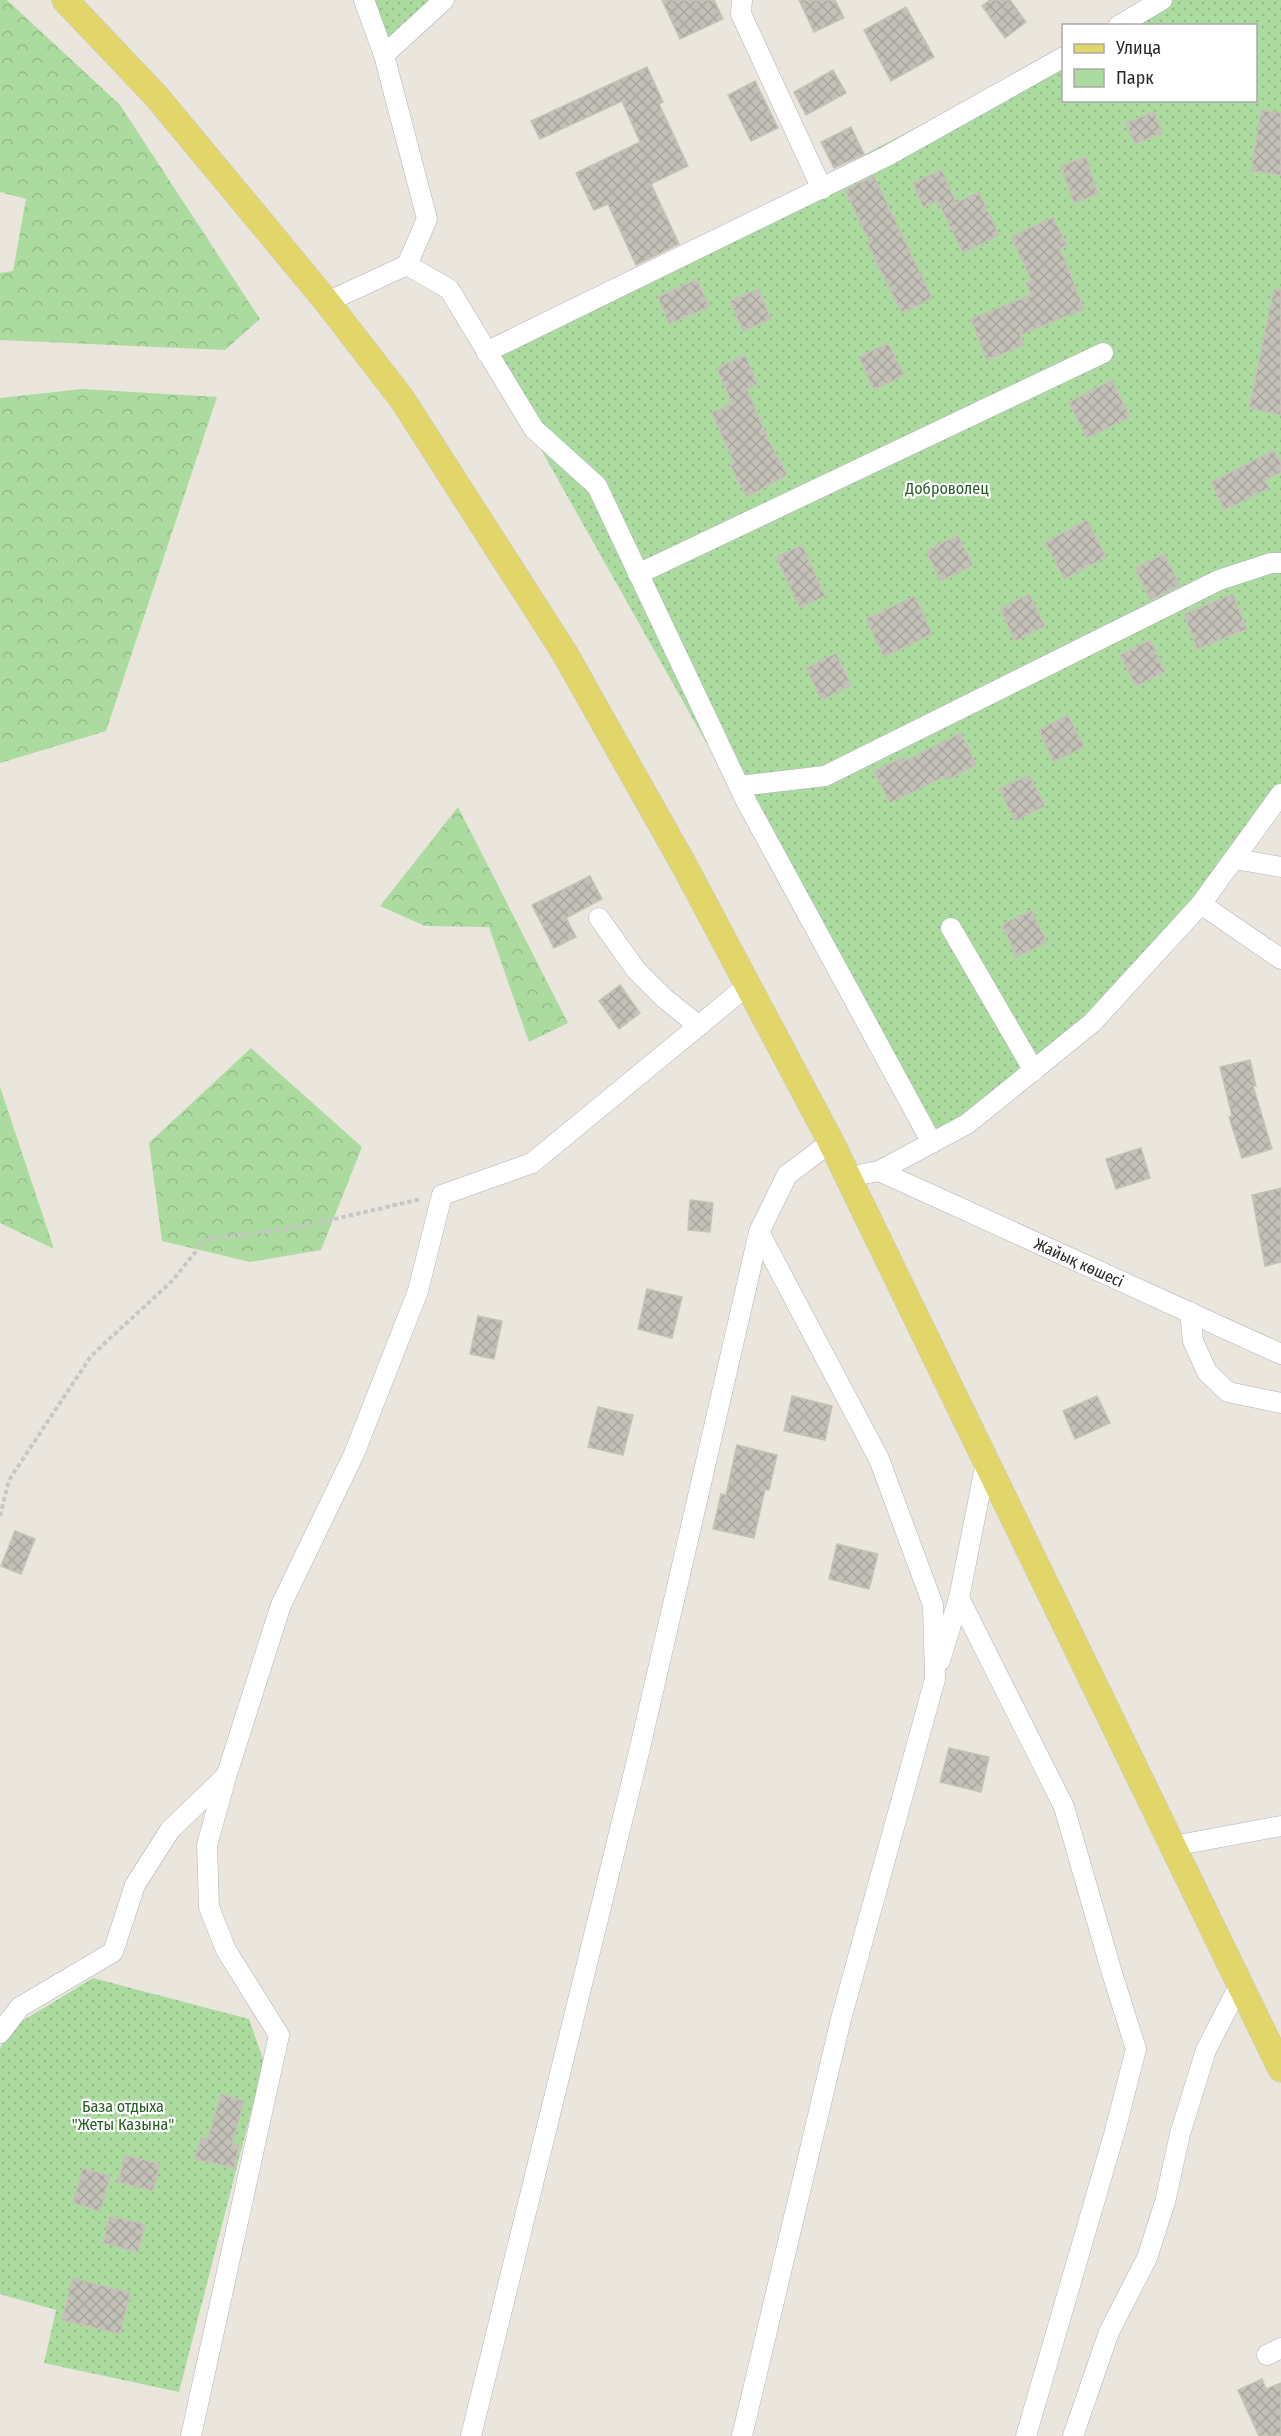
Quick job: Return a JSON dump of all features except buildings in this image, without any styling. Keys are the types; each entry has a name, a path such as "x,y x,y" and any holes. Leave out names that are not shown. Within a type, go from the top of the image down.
{"main road":[{"path":"65,0 157,97 327,302 402,399 564,652 684,865 831,1142 1281,2069"}],"street":[{"path":"327,302 407,265 427,219 384,55 364,0"},
{"path":"384,55 444,0"},
{"path":"742,0 741,14 822,189"},
{"path":"1121,24 1162,0"},
{"path":"486,351 887,156 1062,58"},
{"path":"407,265 448,289 534,429 597,486 739,786 932,1143"},
{"path":"638,573 1103,353"},
{"path":"739,786 825,776 1219,580 1271,563 1281,563"},
{"path":"848,1177 879,1171 967,1124 1092,1023 1201,904 1236,859 1281,794"},
{"path":"1236,859 1281,867"},
{"path":"1201,904 1281,959"},
{"path":"599,918 636,970 664,998 699,1026"},
{"path":"951,928 1034,1071"},
{"path":"190,2436 279,2035 226,1950 209,1907 207,1845 226,1777 281,1605 354,1454 418,1291 442,1195 532,1163 747,986"},
{"path":"471,2436 639,1752 759,1232 787,1176 831,1142"},
{"name":"Жайық көшесі","path":"879,1171 1281,1354"},
{"path":"759,1232 879,1459 933,1605 935,1679"},
{"path":"1190,1312 1192,1341 1207,1372 1228,1392 1281,1402"},
{"path":"742,2436 841,2019 959,1598 986,1462"},
{"path":"959,1598 1064,1808 1136,2049 1115,2131 1026,2436"},
{"path":"0,2033 20,2007 113,1952 135,1885 170,1830 226,1777"},
{"path":"1173,1846 1281,1826"},
{"path":"1073,2436 1109,2332 1147,2258 1164,2202 1180,2134 1206,2050 1240,1984"}],"path":[{"path":"0,1515 9,1480 91,1356 172,1281 206,1239 300,1227 442,1195"}],"green space":[{"path":"0,0 7,0 120,105 260,319 225,350 0,340 0,273 13,271 26,199 0,192"},
{"path":"364,0 435,0 384,55"},
{"name":"Доброволец","path":"1161,0 1281,0 1281,783 1201,904 1034,1071 932,1143 486,352 1062,52 1062,102 1257,102 1257,24 1114,24"},
{"path":"82,389 217,397 106,731 0,763 0,398"},
{"path":"458,807 568,1023 529,1042 489,927 425,926 380,906"},
{"path":"251,1048 362,1147 321,1250 250,1262 162,1241 149,1143"},
{"path":"0,1087 54,1249 0,1223"},
{"name":"База отдыха \"Жеты Казына\"","path":"93,1978 249,2019 264,2062 179,2392 44,2363 56,2310 0,2294 0,2048 14,2026"}]}
